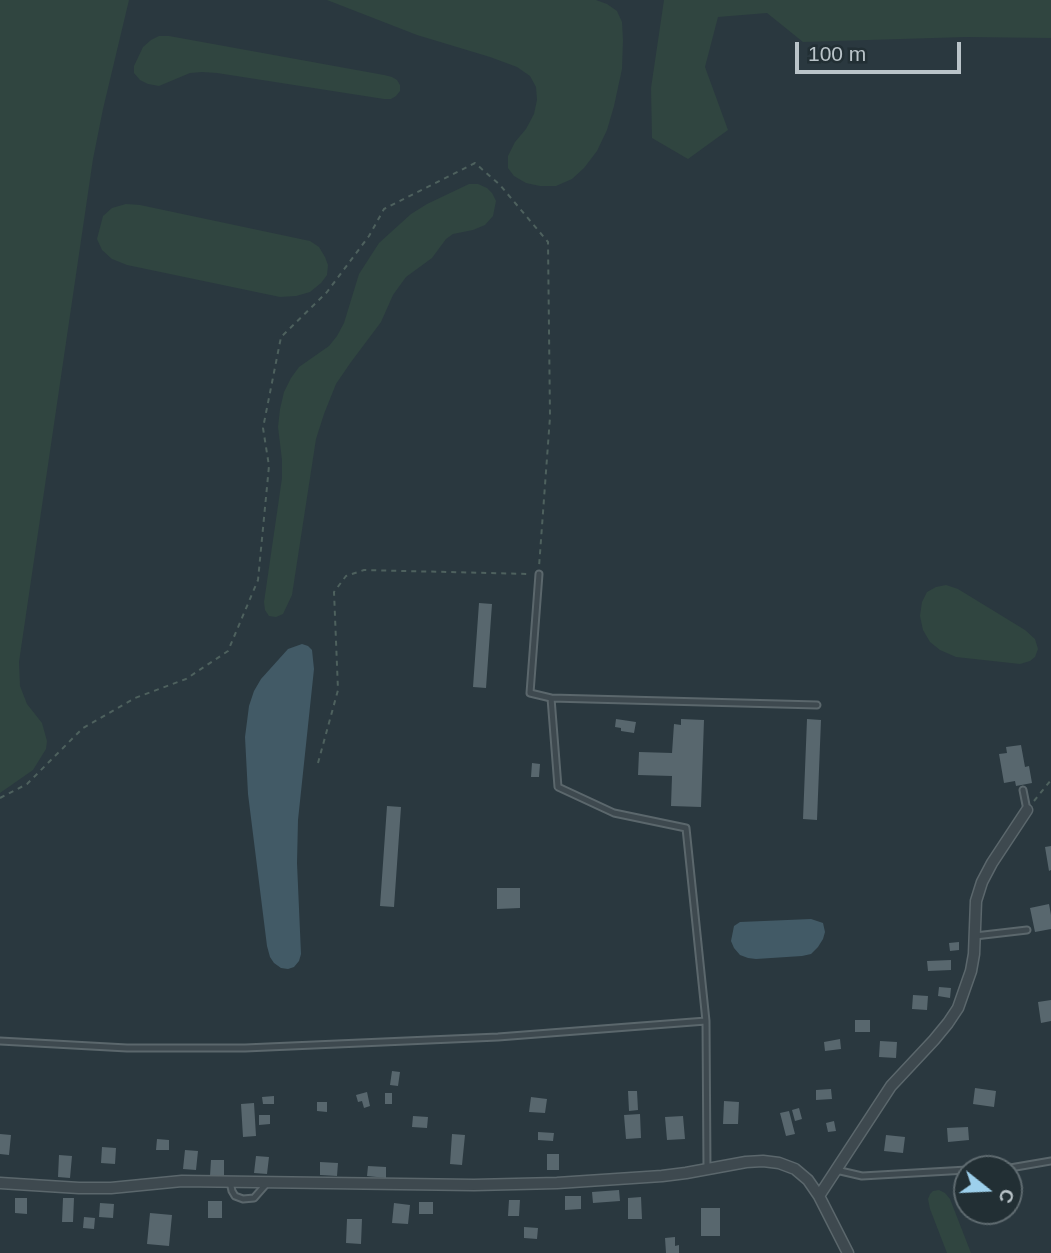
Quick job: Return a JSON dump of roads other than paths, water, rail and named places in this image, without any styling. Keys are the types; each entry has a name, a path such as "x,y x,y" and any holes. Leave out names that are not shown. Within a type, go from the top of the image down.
{"street":[{"path":"819,1196 891,1086 934,1040 958,1008 971,971 976,901 982,882 1027,810"},
{"path":"0,1183 111,1188 182,1181 474,1185 557,1183 662,1176 763,1161 795,1169 808,1180 848,1253"}],"lane":[{"path":"538,574 530,693 551,698 817,705"},
{"path":"551,698 558,788 614,813 686,828 706,1021 707,1169"},
{"path":"1023,790 1027,810"},
{"path":"975,936 1027,930"},
{"path":"0,1041 114,1047 245,1048 526,1035 706,1021"},
{"path":"1023,1165 1051,1161"},
{"path":"836,1170 862,1176 953,1171"},
{"path":"230,1182 234,1196 243,1199 254,1198 268,1182"}],"water":[{"path":"302,644 312,650 314,669 298,820 301,954 294,967 288,969 274,963 267,946 248,794 245,737 249,706 261,679 288,649"},
{"path":"811,919 823,923 825,932 818,947 811,954 748,958 740,955 731,941 734,926 740,922"}]}
